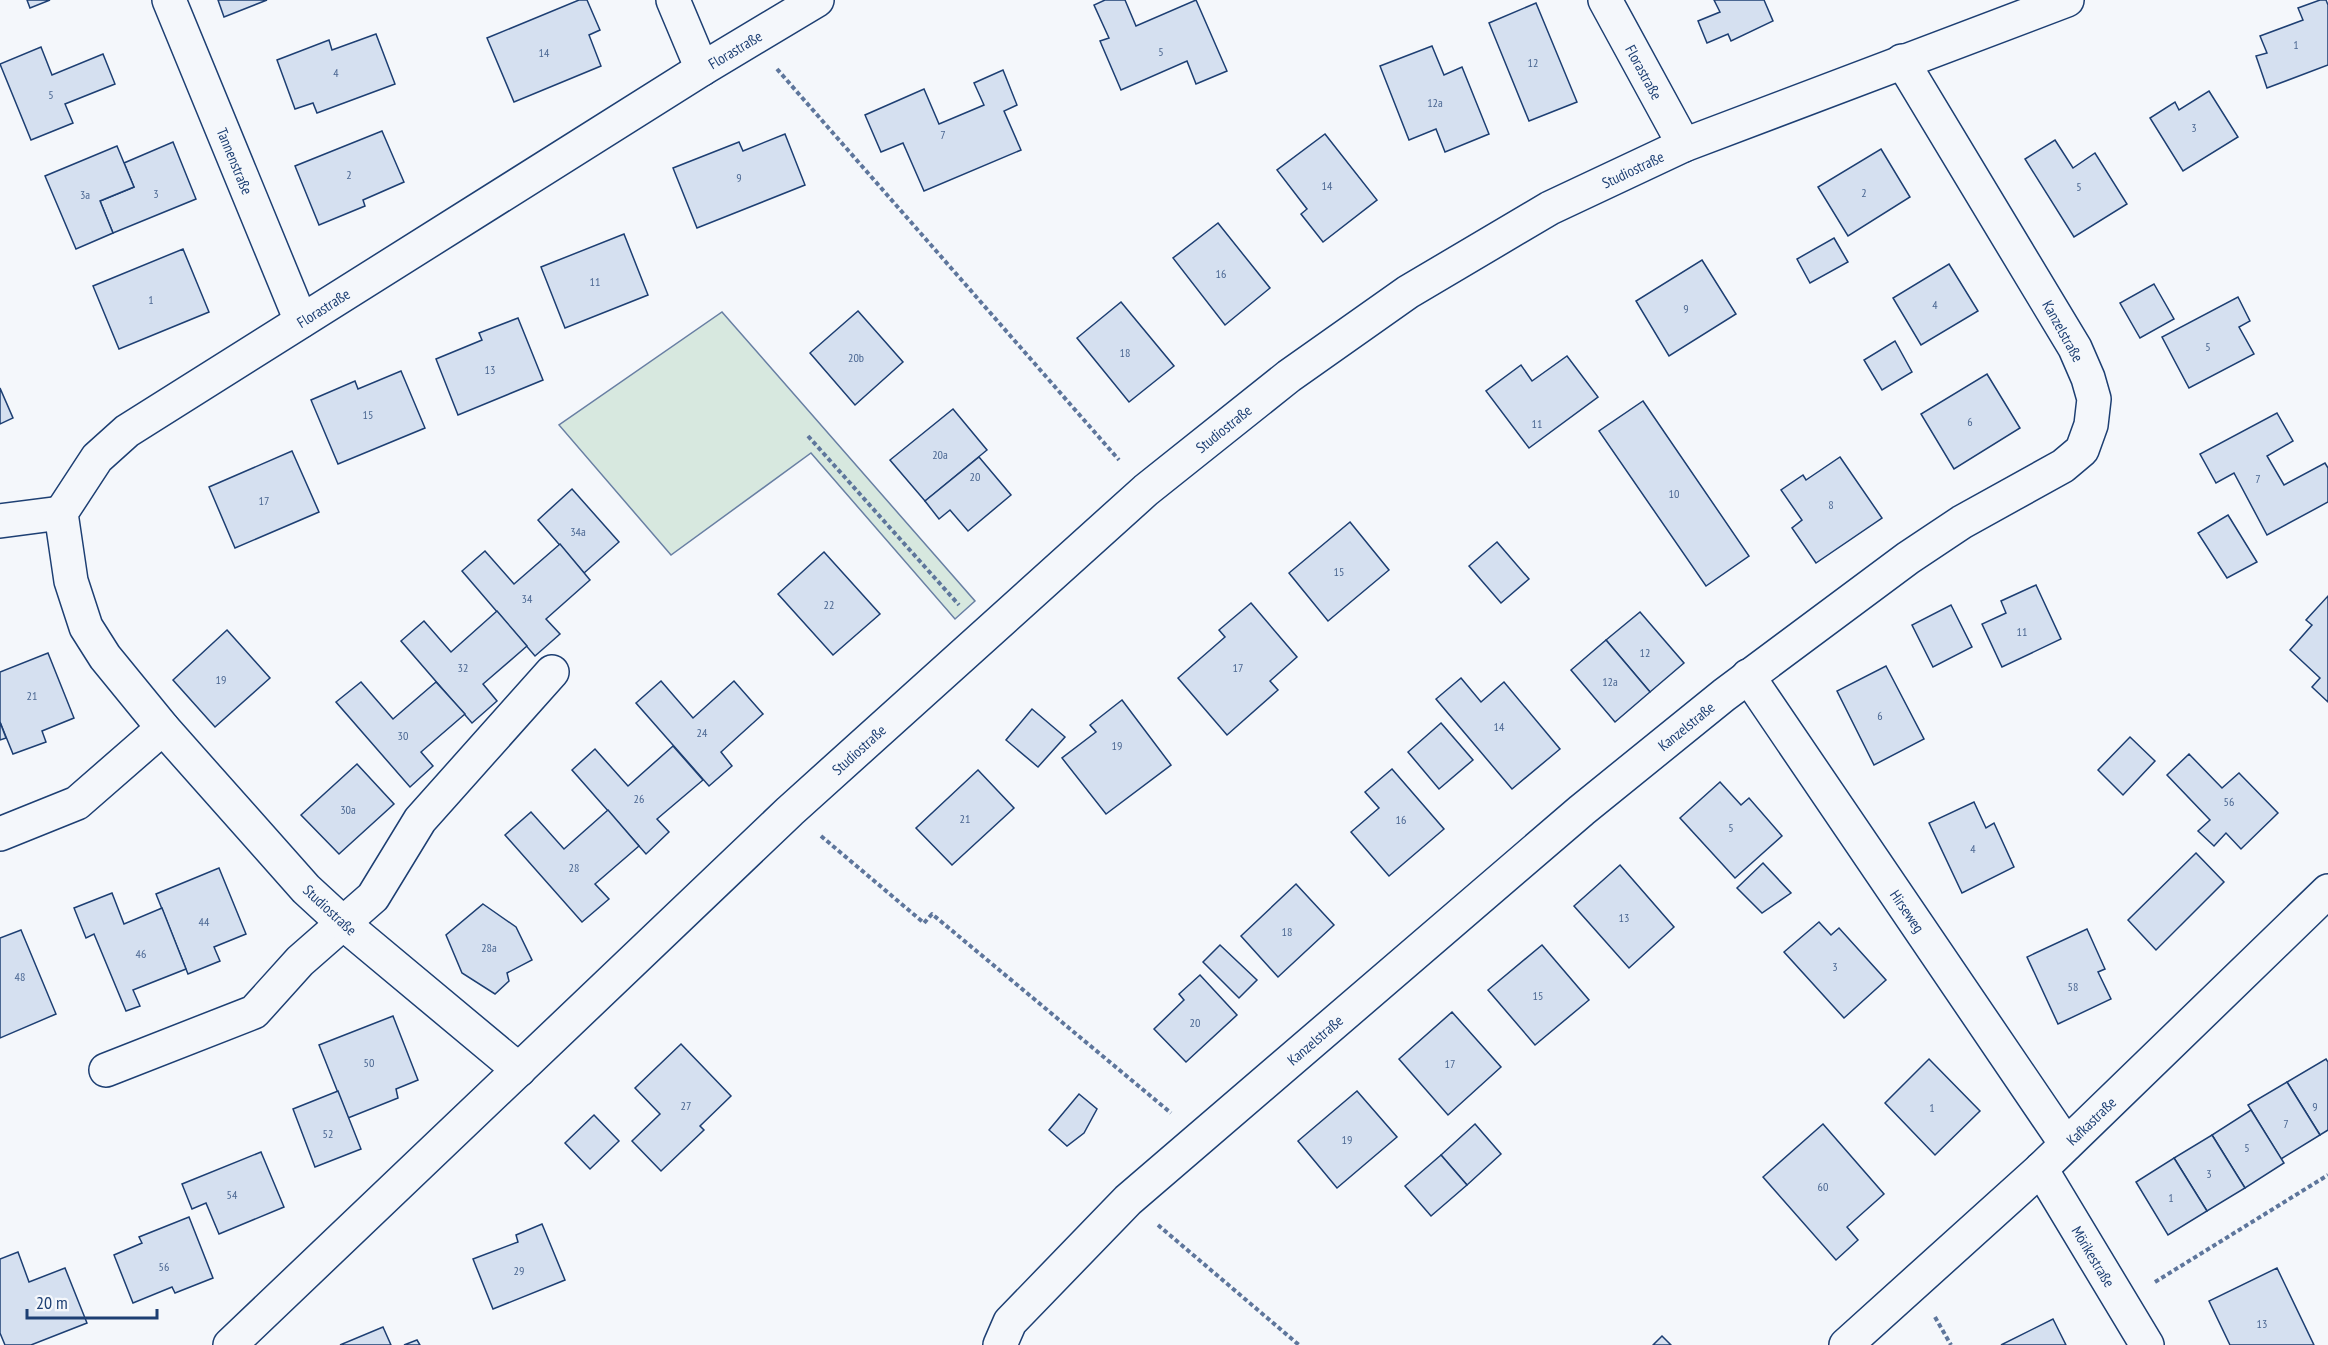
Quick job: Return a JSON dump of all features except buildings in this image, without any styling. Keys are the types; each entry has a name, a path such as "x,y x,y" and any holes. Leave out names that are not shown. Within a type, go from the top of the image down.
{"street":[{"name":"Tannenstraße","path":"169,0 301,321"},
{"path":"674,0 702,69"},
{"name":"Florastraße","path":"61,513 97,458 127,431 702,69 817,0"},
{"name":"Florastraße","path":"1605,0 1684,145"},
{"name":"Studiostraße","path":"230,1345 790,811 1146,490 1289,376 1408,292 1550,208 1684,145 2067,0"},
{"name":"Kanzelstraße","path":"1000,1345 1010,1322 1128,1200 1581,810 1748,676 1918,551 1962,522 2063,466 2082,450 2091,425 2094,399 2075,348 1902,61"},
{"path":"0,521 61,513 71,581 86,627 105,657 163,728 77,803 0,834"},
{"path":"106,1070 254,1012 300,961 373,897 420,820 552,672"},
{"name":"Hirseweg","path":"1748,676 2066,1144"},
{"name":"Studiostraße","path":"163,728 306,889 344,924 519,1070"},
{"name":"Kafkastraße","path":"1846,1345 2040,1169 2328,891"},
{"name":"Mörikestraße","path":"2040,1169 2148,1345"}],"path":[{"path":"751,39 1146,490"},
{"path":"808,436 985,635"},
{"path":"790,811 924,923 932,914 1201,1137"},
{"path":"2121,1303 2328,1175"},
{"path":"1128,1200 1299,1345"}],"shaded area":[{"path":"722,312 975,601 955,619 811,453 671,555 559,425"}]}
